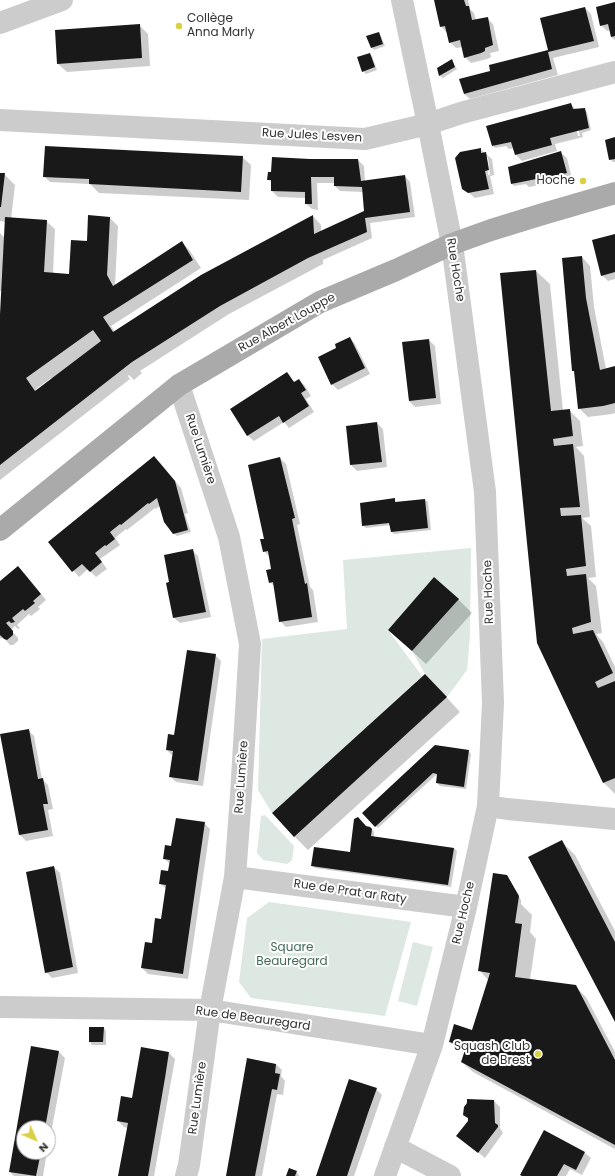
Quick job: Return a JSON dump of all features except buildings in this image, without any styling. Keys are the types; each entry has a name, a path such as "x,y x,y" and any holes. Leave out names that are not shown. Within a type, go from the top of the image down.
{"main road":[{"name":"Rue Albert Louppe","path":"0,530 179,385 320,302 396,270 452,244 582,202 615,194"}],"street":[{"path":"0,23 62,0"},
{"name":"Rue Hoche","path":"385,1176 432,1045 466,907 488,806 493,703 485,492 452,244 402,0"},
{"name":"Rue Jules Lesven","path":"0,120 365,139 428,124 615,72"},
{"name":"Rue Lumière","path":"179,385 230,537 250,644 242,795 235,876 210,1010 189,1165 186,1176"},
{"path":"488,806 615,819"},
{"name":"Rue de Prat ar Raty","path":"235,876 466,907"},
{"name":"Rue de Beauregard","path":"0,1006 210,1010 432,1045"},
{"path":"395,1147 450,1176"}],"green space":[{"path":"471,548 470,636 467,670 447,697 425,674 412,651 458,599 434,577 388,630 422,676 272,813 258,790 262,639 347,629 343,560"},
{"path":"265,815 294,846 292,860 287,864 263,860 257,853 261,816"},
{"name":"Square Beauregard","path":"269,902 411,922 385,1016 251,998 239,982 247,918"},
{"path":"413,942 433,947 417,1006 398,1001"}],"place":[{"name":"Collège Anna Marly","path":"179,26"},
{"name":"Hoche","path":"583,181"},
{"name":"Squash Club de Brest","path":"538,1054"}]}
